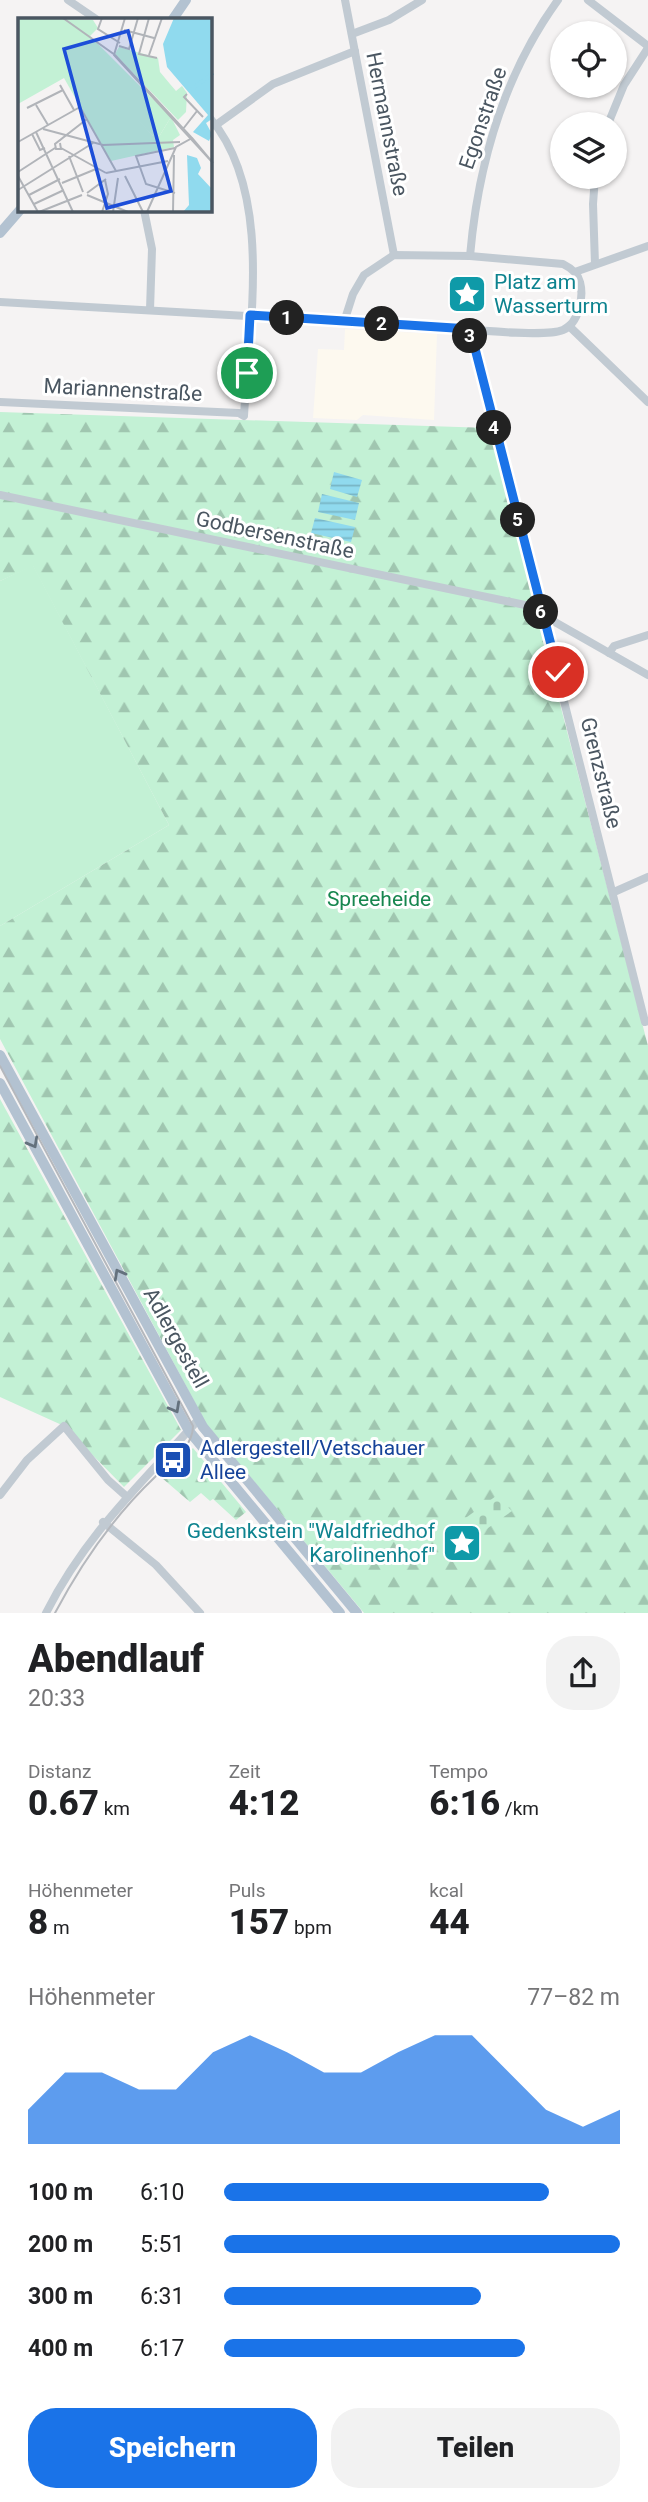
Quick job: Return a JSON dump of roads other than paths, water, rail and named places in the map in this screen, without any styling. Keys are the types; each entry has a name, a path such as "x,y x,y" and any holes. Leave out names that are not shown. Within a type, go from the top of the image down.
{"main road":[{"path":"174,18 186,0"},
{"path":"0,233 18,212"},
{"name":"Adlergestell","path":"0,1055 198,1420 357,1613"},
{"name":"Adlergestell","path":"0,1083 189,1432 340,1613"},
{"path":"331,1603 342,1594"}],"street":[{"path":"68,0 95,18"},
{"name":"Hermannstraße","path":"345,0 394,255"},
{"path":"352,34 391,19 422,0"},
{"name":"Egonstraße","path":"470,256 478,187 497,118 521,59 558,0"},
{"path":"588,0 648,47 624,85 613,112"},
{"path":"250,312 252,236 247,201 232,156 213,121 273,84 355,51"},
{"path":"594,189 595,264"},
{"path":"144,212 151,240 150,310"},
{"path":"576,272 648,246"},
{"path":"0,302 250,312 344,321 551,332 569,326 578,312 581,295 576,272 563,264 470,256 394,255 364,275 353,294 344,321"},
{"name":"Mariannenstraße","path":"0,402 239,413 244,416 250,312"},
{"path":"569,326 646,398"},
{"name":"Grenzstraße","path":"470,329 647,1022"},
{"name":"Godbersenstraße","path":"0,495 517,603 542,613 648,675"},
{"path":"610,653 614,646 648,635"},
{"path":"614,892 648,877"},
{"path":"46,1613 71,1569 103,1522 198,1420"},
{"path":"0,1495 27,1460 64,1426 108,1480 126,1496"},
{"path":"103,1522 156,1565 200,1613"}],"water":[{"path":"334,472 362,480 357,497 330,489"},
{"path":"322,494 359,503 355,520 318,512"},
{"path":"315,518 355,527 351,542 311,533"}],"tram line":[{"path":"0,1066 193,1426 185,1448 140,1492 100,1540 55,1613"}],"place":[{"name":"Platz am Wasserturm","path":"467,294"},
{"name":"Adlergestell/Vetschauer Allee","path":"173,1460"},
{"name":"Gedenkstein \"Waldfriedhof Karolinenhof\"","path":"462,1543"}],"park label":[{"name":"Spreeheide","path":"379,899"}]}
